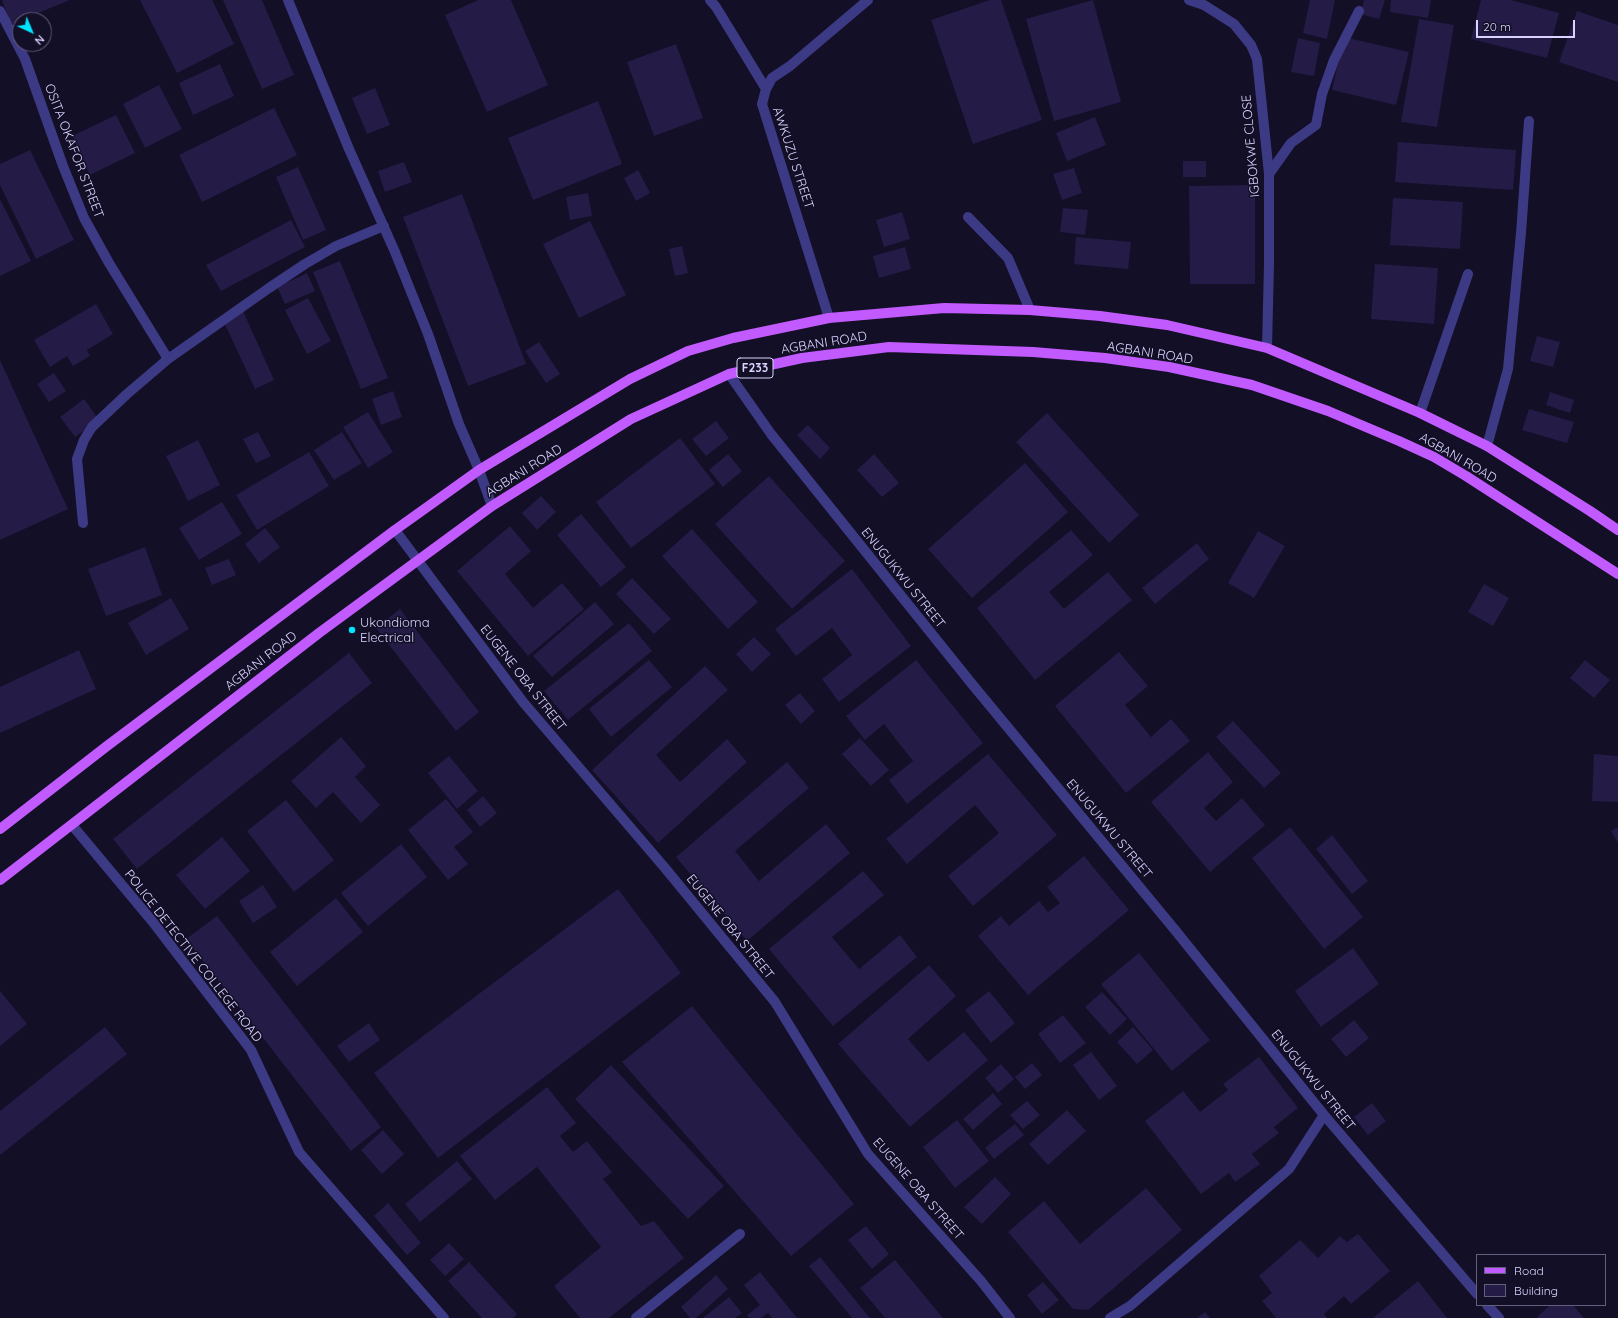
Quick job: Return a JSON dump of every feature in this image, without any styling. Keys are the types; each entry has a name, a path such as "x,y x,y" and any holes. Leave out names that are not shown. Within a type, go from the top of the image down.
{"main road":[{"name":"AGBANI ROAD","path":"0,829 107,746 395,530 479,470 630,379 688,351 733,338 829,318 944,308 1030,310 1100,316 1167,325 1267,348 1420,413 1487,446 1618,530"},
{"name":"AGBANI ROAD","path":"0,880 319,633 492,506 631,419 728,374 802,358 889,347 1033,352 1105,358 1169,367 1252,385 1328,411 1434,457 1618,574"}],"street":[{"path":"288,0 428,334 459,424 479,470 492,506"},
{"path":"710,0 716,7 766,89"},
{"path":"766,89 772,78 790,66 868,0"},
{"name":"IGBOKWE CLOSE","path":"1189,0 1204,5 1234,24 1252,45 1257,59 1269,174 1267,348"},
{"name":"OSITA OKAFOR STREET","path":"0,11 26,59 63,166 84,218 109,263 168,359"},
{"path":"1269,174 1291,143 1316,125 1322,94 1334,60 1359,11"},
{"name":"AWKUZU STREET","path":"766,89 762,104 829,318"},
{"path":"1487,446 1508,369 1521,233 1529,121"},
{"path":"968,217 1008,258 1030,310"},
{"path":"84,523 77,459 84,440 92,427 127,394 168,359 269,288 305,264 336,246 384,226"},
{"path":"1420,413 1468,274"},
{"name":"ENUGUKWU STREET","path":"728,374 771,434 967,678 1175,930 1324,1115 1476,1293"},
{"name":"EUGENE OBA STREET","path":"395,530 523,702 665,868 775,1002 868,1154 981,1281 1010,1318"},
{"name":"POLICE DETECTIVE COLLEGE ROAD","path":"72,825 152,921 251,1050 299,1152 444,1318"},
{"path":"1110,1318 1130,1306 1289,1169 1324,1115"},
{"path":"636,1318 740,1234"},
{"path":"1488,1306 1499,1318"}],"building":[{"path":"2,0 70,0 40,12 12,12 11,24"},
{"path":"140,0 212,0 234,44 177,73"},
{"path":"223,0 262,0 294,75 262,89"},
{"path":"478,0 511,0 548,85 487,112 445,15"},
{"path":"990,0 1001,0 1042,120 973,144 931,20"},
{"path":"1093,0 1121,102 1054,121 1026,19"},
{"path":"1310,0 1335,0 1327,39 1303,33"},
{"path":"1364,0 1385,0 1379,19 1360,14"},
{"path":"1391,0 1431,0 1428,18 1390,12"},
{"path":"1481,0 1511,0 1559,13 1547,58 1471,39"},
{"path":"1577,11 1618,25 1618,82 1559,62"},
{"path":"1419,19 1454,25 1437,127 1401,122"},
{"path":"1344,37 1409,52 1396,105 1332,90"},
{"path":"1298,38 1320,43 1314,76 1291,72"},
{"path":"676,44 703,118 654,136 627,62"},
{"path":"220,64 234,96 193,115 179,83"},
{"path":"159,85 182,129 145,148 123,104"},
{"path":"375,88 390,125 367,134 352,98"},
{"path":"598,101 622,164 533,200 508,138"},
{"path":"274,108 297,155 202,202 179,155"},
{"path":"116,115 135,153 90,175 72,136"},
{"path":"1095,117 1106,145 1067,161 1056,133"},
{"path":"1398,142 1516,150 1513,190 1395,182"},
{"path":"30,150 74,240 36,259 0,185 0,164"},
{"path":"1183,161 1206,161 1206,177 1183,177"},
{"path":"404,162 412,182 385,192 378,171"},
{"path":"298,167 326,230 303,240 276,177"},
{"path":"1074,168 1082,193 1062,200 1053,174"},
{"path":"638,170 650,193 636,201 624,178"},
{"path":"1255,185 1255,284 1190,284 1189,186"},
{"path":"588,193 592,216 570,220 566,197"},
{"path":"462,194 526,364 468,386 403,217"},
{"path":"1393,198 1463,202 1460,249 1390,245"},
{"path":"0,199 31,261 0,276"},
{"path":"1063,208 1088,210 1085,235 1060,232"},
{"path":"902,212 910,239 884,247 876,220"},
{"path":"291,220 305,247 221,291 206,265"},
{"path":"590,221 626,295 579,318 543,244"},
{"path":"1076,237 1131,242 1128,269 1074,264"},
{"path":"682,246 688,273 675,276 669,249"},
{"path":"905,247 911,269 879,278 873,256"},
{"path":"340,261 388,378 361,389 313,272"},
{"path":"1375,264 1438,268 1434,324 1371,319"},
{"path":"307,273 315,291 285,304 277,287"},
{"path":"308,298 331,341 307,354 285,310"},
{"path":"96,304 113,334 87,350 90,356 73,366 67,356 50,367 34,340"},
{"path":"243,311 274,380 255,389 223,320"},
{"path":"1537,336 1560,342 1553,367 1530,361"},
{"path":"539,342 560,374 546,383 525,351"},
{"path":"0,360 68,509 0,540"},
{"path":"54,373 66,391 49,402 37,384"},
{"path":"393,391 402,417 381,425 372,399"},
{"path":"1550,392 1574,400 1570,413 1546,405"},
{"path":"84,399 99,420 75,437 60,417"},
{"path":"1529,409 1574,422 1567,443 1522,430"},
{"path":"368,412 393,452 368,468 343,427"},
{"path":"1047,413 1139,515 1109,543 1016,442"},
{"path":"716,421 729,438 706,456 692,439"},
{"path":"808,425 830,448 820,459 797,435"},
{"path":"258,432 271,456 256,463 243,439"},
{"path":"342,432 362,463 334,480 314,450"},
{"path":"680,438 715,484 631,548 596,502"},
{"path":"198,440 220,485 188,501 166,456"},
{"path":"309,452 329,486 257,530 236,495"},
{"path":"728,454 742,471 723,487 709,470"},
{"path":"874,454 899,483 882,497 857,470"},
{"path":"1025,463 1068,512 972,598 928,549"},
{"path":"769,476 845,561 792,609 715,524"},
{"path":"541,496 556,512 537,530 522,513"},
{"path":"222,502 242,534 199,560 179,528"},
{"path":"581,514 626,567 601,587 557,535"},
{"path":"510,526 531,551 505,574 533,608 562,583 584,609 528,656 457,571"},
{"path":"265,528 280,547 259,563 245,544"},
{"path":"692,529 758,602 728,629 662,556"},
{"path":"1071,530 1093,555 1049,592 1064,609 1108,572 1132,600 1035,680 977,608"},
{"path":"1258,531 1285,546 1254,598 1228,583"},
{"path":"1197,543 1209,559 1155,604 1142,588"},
{"path":"145,547 162,595 106,616 88,569"},
{"path":"229,559 236,575 212,585 205,568"},
{"path":"852,569 911,646 839,702 822,679 852,655 832,628 796,656 775,629"},
{"path":"632,578 671,619 654,634 616,594"},
{"path":"1484,584 1509,598 1493,626 1468,612"},
{"path":"171,598 189,629 146,655 128,623"},
{"path":"595,602 614,624 552,677 533,656"},
{"path":"400,609 479,712 456,731 376,628"},
{"path":"629,623 652,651 568,720 544,691"},
{"path":"754,637 771,654 752,672 736,654"},
{"path":"79,650 96,689 0,733 0,687"},
{"path":"1119,652 1148,686 1125,705 1151,737 1171,719 1190,741 1126,793 1055,706"},
{"path":"349,653 372,683 137,869 113,839"},
{"path":"649,660 672,687 611,737 589,709"},
{"path":"916,660 983,743 907,804 889,780 913,761 884,724 865,740 846,716"},
{"path":"1585,660 1610,680 1594,698 1570,678"},
{"path":"705,666 728,690 656,755 680,782 727,739 747,762 658,843 592,770"},
{"path":"800,693 815,711 801,724 785,705"},
{"path":"1233,721 1281,773 1264,788 1216,737"},
{"path":"341,737 366,766 355,777 380,805 361,823 333,792 316,808 291,781"},
{"path":"860,738 889,770 871,786 842,754"},
{"path":"1208,752 1233,782 1204,808 1216,821 1242,798 1265,825 1210,872 1151,802"},
{"path":"988,754 1057,835 973,906 948,876 999,833 975,805 907,864 886,839"},
{"path":"1594,754 1618,756 1618,802 1592,801"},
{"path":"449,756 478,791 457,809 428,773"},
{"path":"787,762 809,788 735,851 759,881 826,824 850,853 747,941 676,857"},
{"path":"483,796 497,813 480,827 467,810"},
{"path":"446,799 473,832 454,847 468,864 448,880 408,830"},
{"path":"286,800 334,860 294,892 247,831"},
{"path":"1290,827 1363,917 1324,949 1252,858"},
{"path":"1618,827 1618,843 1611,831"},
{"path":"1332,835 1368,881 1352,894 1316,849"},
{"path":"222,837 250,871 205,909 176,875"},
{"path":"401,844 427,877 368,926 341,893"},
{"path":"1084,856 1129,910 1028,995 978,936 1001,916 1009,926 1039,901 1048,912 1060,903 1047,887"},
{"path":"863,871 884,895 832,937 859,969 900,935 917,957 833,1026 769,949"},
{"path":"263,885 277,907 253,923 239,901"},
{"path":"618,889 681,973 438,1158 374,1073"},
{"path":"336,898 363,932 297,986 270,952"},
{"path":"217,916 381,1127 351,1151 186,939"},
{"path":"1353,948 1379,984 1321,1027 1295,991"},
{"path":"1139,953 1210,1040 1172,1071 1101,984"},
{"path":"929,965 956,996 908,1039 928,1062 964,1032 988,1060 910,1127 838,1044"},
{"path":"0,991 27,1024 0,1046"},
{"path":"989,991 1015,1023 991,1043 965,1010"},
{"path":"1102,992 1127,1019 1110,1035 1085,1007"},
{"path":"692,1006 854,1204 791,1256 622,1062"},
{"path":"1063,1015 1086,1043 1060,1063 1038,1034"},
{"path":"1354,1020 1369,1038 1346,1057 1331,1039"},
{"path":"369,1023 380,1040 349,1062 337,1046"},
{"path":"105,1027 127,1054 0,1155 0,1111"},
{"path":"1133,1027 1153,1050 1137,1064 1117,1042"},
{"path":"1091,1052 1117,1086 1099,1100 1073,1065"},
{"path":"1259,1057 1298,1108 1274,1127 1279,1133 1252,1154 1260,1164 1235,1182 1229,1173 1201,1194 1145,1121 1183,1091 1200,1112 1228,1090 1223,1084"},
{"path":"1032,1063 1042,1075 1025,1089 1015,1077"},
{"path":"1001,1064 1014,1079 998,1093 985,1078"},
{"path":"611,1065 724,1186 688,1219 575,1099"},
{"path":"547,1087 576,1123 560,1136 573,1152 587,1141 612,1172 603,1179 641,1226 654,1221 684,1258 609,1318 580,1318 554,1286 601,1247 537,1167 495,1200 460,1156"},
{"path":"993,1093 1002,1104 973,1130 963,1119"},
{"path":"1027,1101 1040,1115 1023,1129 1010,1115"},
{"path":"1372,1103 1386,1121 1368,1135 1354,1117"},
{"path":"1067,1110 1086,1131 1048,1165 1029,1144"},
{"path":"957,1120 989,1161 955,1188 923,1147"},
{"path":"1015,1124 1024,1135 994,1159 985,1148"},
{"path":"383,1130 404,1154 382,1174 361,1150"},
{"path":"457,1161 472,1179 420,1222 405,1204"},
{"path":"995,1177 1011,1194 982,1224 964,1207"},
{"path":"1146,1188 1182,1230 1088,1310 1073,1309 1008,1232 1044,1201 1080,1244"},
{"path":"388,1203 421,1243 407,1255 374,1216"},
{"path":"866,1226 889,1254 872,1269 848,1240"},
{"path":"1358,1234 1390,1271 1351,1304 1344,1296 1324,1314 1327,1318 1276,1318 1262,1301 1272,1293 1259,1276 1300,1240 1318,1258 1340,1236 1347,1242"},
{"path":"449,1243 464,1259 445,1276 430,1260"},
{"path":"820,1257 870,1318 852,1318 809,1266"},
{"path":"895,1260 943,1318 885,1318 860,1288"},
{"path":"469,1262 517,1314 513,1318 482,1318 448,1281"},
{"path":"760,1272 797,1318 772,1318 768,1313 761,1318 749,1318 747,1315 760,1305 744,1285"},
{"path":"716,1275 728,1289 696,1318 690,1318 681,1307"},
{"path":"1418,1281 1447,1318 1373,1318"},
{"path":"1043,1282 1059,1300 1042,1314 1027,1295"},
{"path":"729,1297 742,1313 735,1318 703,1318"},
{"path":"1549,1306 1574,1306 1584,1318 1538,1318 1537,1317"},
{"path":"1205,1312 1210,1318 1197,1318"}],"place":[{"name":"Ukondioma Electrical","path":"352,630"}]}
